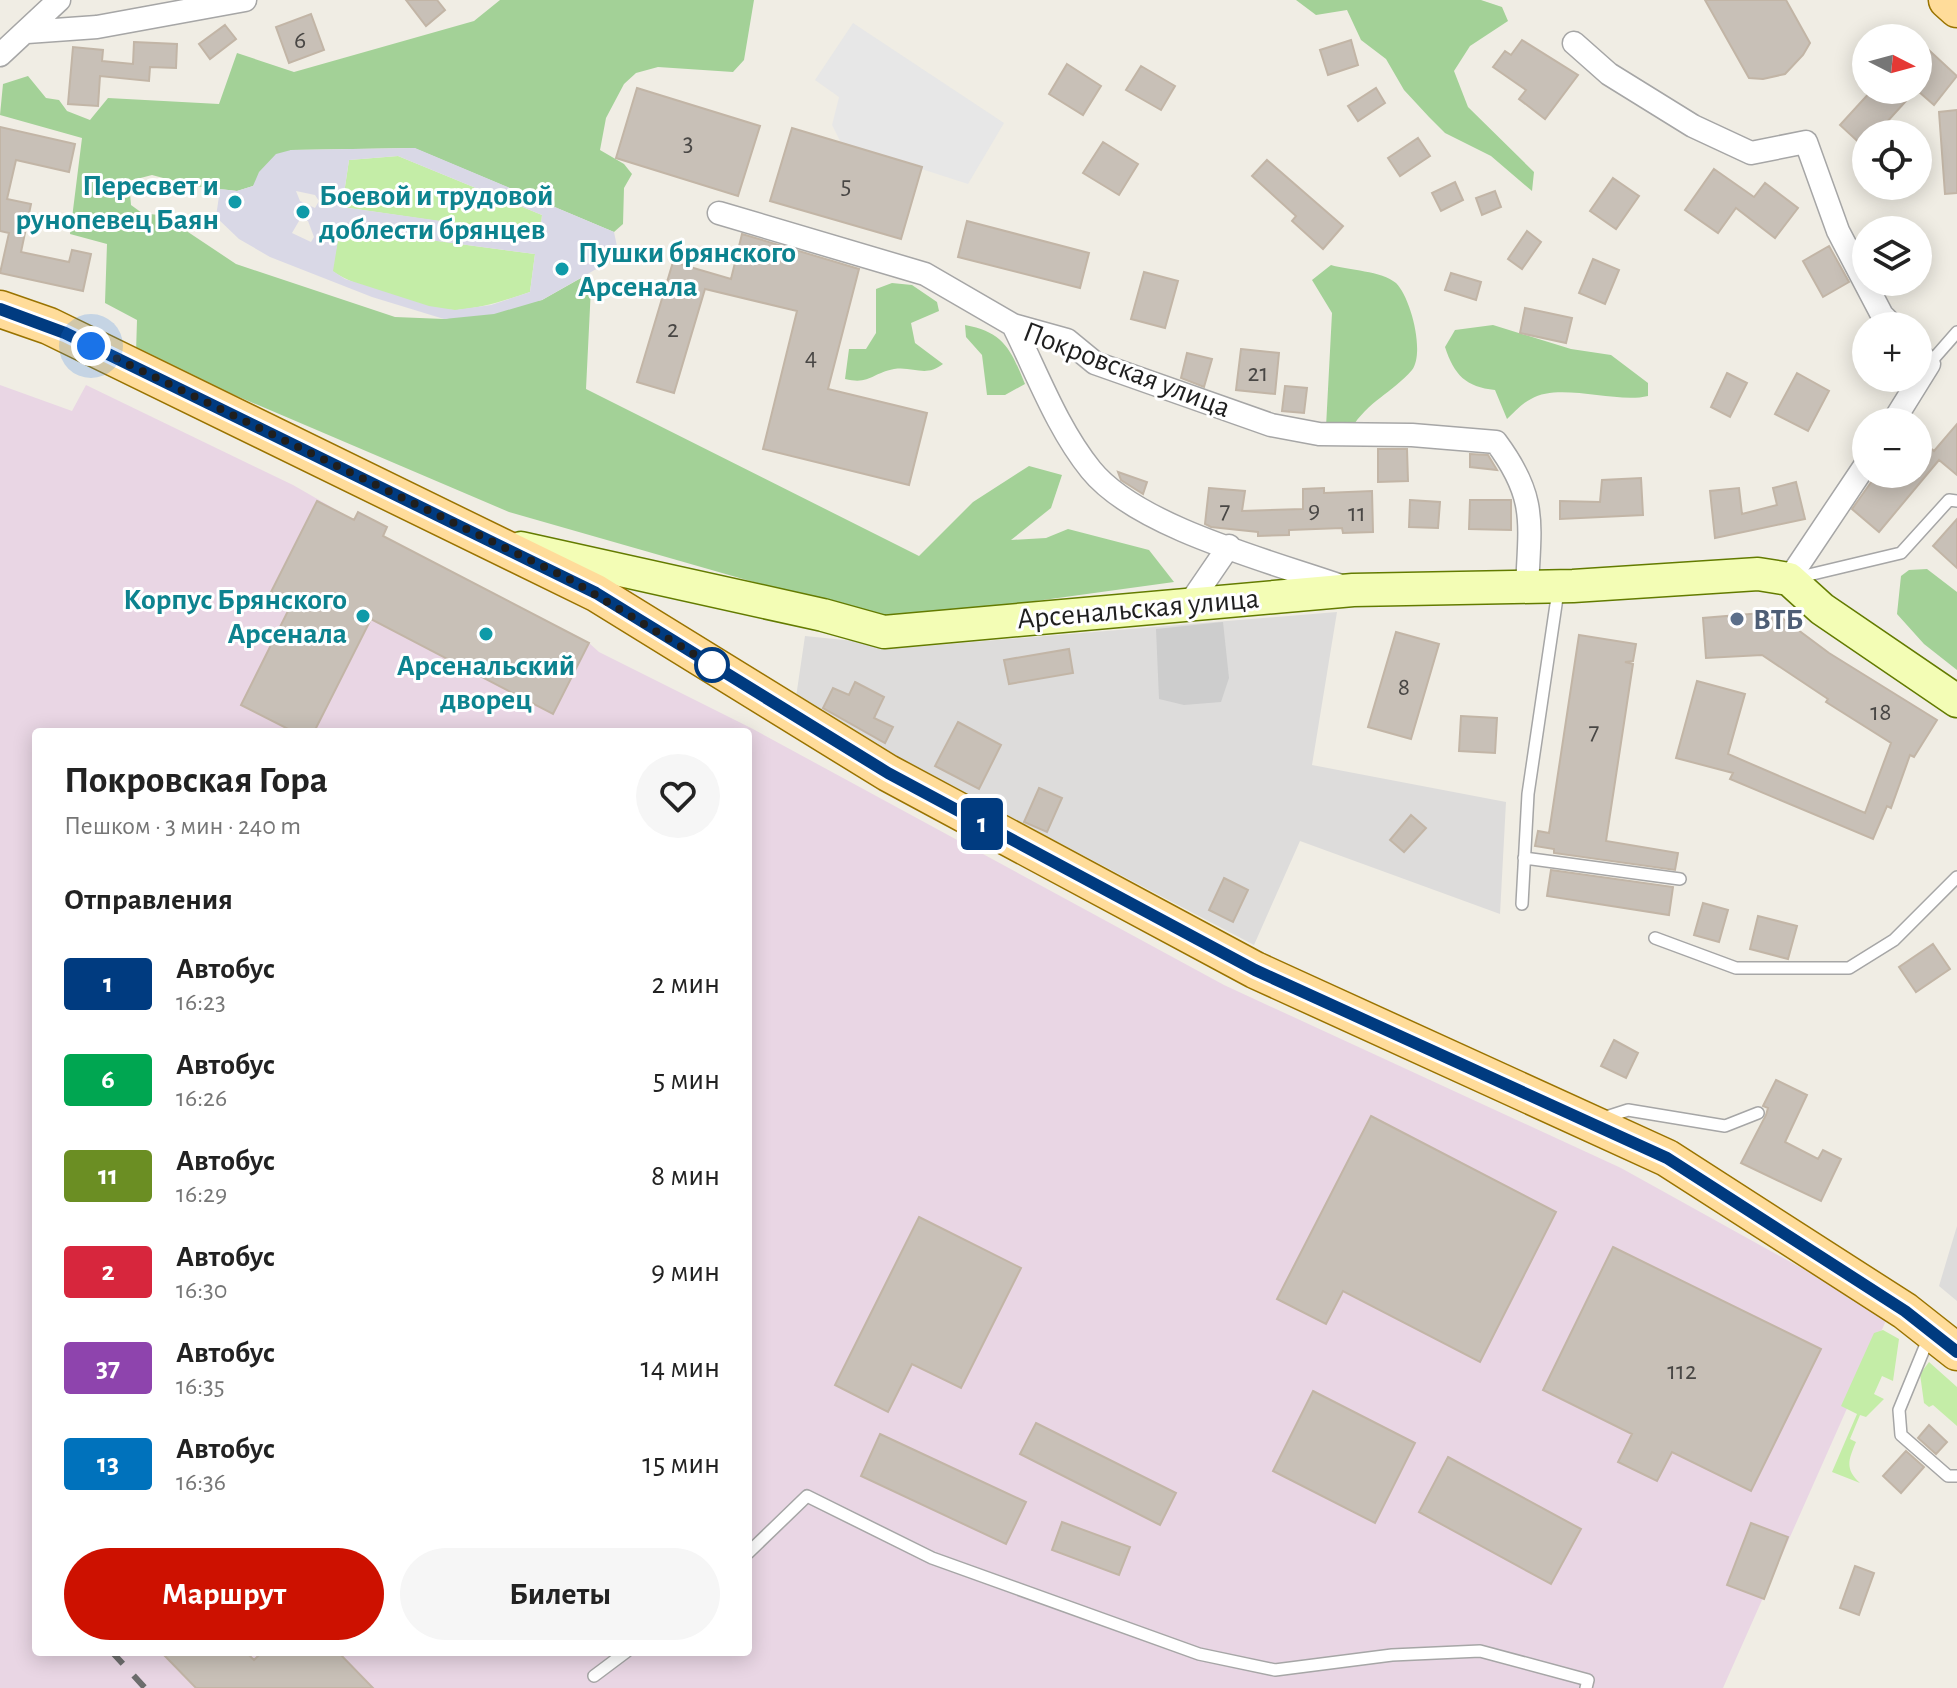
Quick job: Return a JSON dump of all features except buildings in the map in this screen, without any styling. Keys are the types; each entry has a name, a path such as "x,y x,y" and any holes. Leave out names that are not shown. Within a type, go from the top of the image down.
{"main road":[{"path":"1947,0 1957,9"},
{"path":"0,309 49,326 596,593 888,773 1255,970 1667,1158 1905,1311 1944,1342"}],"street":[{"path":"0,55 59,0"},
{"path":"27,32 97,27 245,0"},
{"path":"1574,43 1609,74 1693,126 1751,153 1806,142 1838,231 1880,312"},
{"name":"Покровская улица","path":"719,213 925,274 1013,325 1067,340 1095,363 1271,425 1319,434 1412,435 1496,442 1519,472 1543,586"},
{"path":"1013,325 1065,431 1092,472 1132,507 1229,546 1353,590"},
{"path":"1852,485 1789,579 1822,609 1957,701"},
{"name":"Арсенальская улица","path":"498,543 823,615 884,632 1353,590 1543,586 1758,574 1789,579"},
{"path":"1190,603 1229,546"}],"lane":[{"path":"1932,352 1957,332"},
{"path":"1789,579 1901,553 1949,500 1957,501"},
{"path":"1522,904 1543,586"},
{"path":"1524,858 1680,879"},
{"path":"1655,938 1736,968 1849,968 1894,940 1957,877"},
{"path":"1589,1123 1628,1110 1725,1126 1758,1113"},
{"path":"1944,1342 1899,1410 1901,1435 1948,1476 1957,1476"},
{"path":"752,1549 807,1496 932,1558 1199,1654 1275,1670 1392,1655 1480,1651 1588,1680 1586,1688"},
{"path":"594,1676 621,1656"}],"shaded area":[{"path":"853,23 1004,123 968,184 841,143 832,125 839,97 815,80"},
{"path":"415,148 614,232 619,256 542,300 494,314 444,319 372,297 270,257 239,239 216,217 220,189 237,191 253,186 259,172 276,154 291,150","holes":["398,156 542,215 540,235 342,207 349,160","296,191 315,195 319,201 315,208 300,201","299,221 308,221 314,237 311,242 292,233","340,228 535,254 530,292 491,305 455,310 429,306 345,279 333,271"]},
{"path":"0,385 72,411 86,385 293,485 354,520 358,512 387,527 383,536 589,643 599,652 751,728 32,728 32,1656 752,1656 752,729 1224,985 1621,1168 1888,1316 1723,1688 0,1688"},
{"path":"1337,612 1312,765 1506,802 1500,914 1300,841 1254,945 795,704 805,636 913,647"},
{"path":"1223,622 1229,678 1221,702 1184,705 1159,699 1156,629"},
{"path":"1957,1226 1957,1301 1939,1286"}],"green space":[{"path":"500,0 754,0 744,60 733,72 658,67 636,73 624,84 606,118 600,150 624,164 632,174 624,188 623,224 614,232 414,148 291,150 253,186 237,191 193,186 152,175 129,181 131,205 142,213 182,218 188,232 236,264 395,317 444,319 542,300 581,278 591,287 586,389 919,556 973,502 1029,466 1062,475 1051,508 1011,540 1046,538 1068,529 1149,550 1174,582 890,621 509,512 136,353 137,320 105,303 107,244 70,234 82,138 0,115 3,84 28,76 46,98 59,100 67,111 90,120 108,98 219,104 237,53 294,72 474,21"},
{"path":"1296,0 1481,0 1502,7 1508,21 1470,46 1454,71 1468,107 1534,172 1532,191 1491,156 1445,133 1404,90 1386,59 1361,40 1347,10 1316,15"},
{"path":"398,156 542,215 540,236 342,207 349,160"},
{"path":"340,228 535,254 530,292 485,306 457,310 428,307 393,297 332,271"},
{"path":"1331,265 1374,273 1396,283 1407,301 1417,339 1416,362 1412,370 1372,404 1351,429 1326,427 1332,313 1312,280"},
{"path":"892,283 912,285 937,302 939,311 911,323 915,343 943,364 925,371 901,368 866,380 845,379 849,349 866,349 876,333 876,289"},
{"path":"965,325 989,332 1004,344 1025,384 1005,395 987,395 982,355 966,337"},
{"path":"1493,325 1571,349 1611,355 1648,383 1648,396 1543,394 1524,403 1507,419 1495,390 1476,386 1462,378 1445,347 1455,330"},
{"path":"1927,569 1957,592 1957,670 1924,644 1897,614 1901,576 1909,570"},
{"path":"1883,1330 1899,1339 1893,1381 1882,1376 1874,1394 1884,1399 1866,1417 1860,1415 1850,1439 1856,1442 1850,1469 1860,1483 1832,1472 1857,1414 1841,1406 1874,1333"},
{"path":"1929,1362 1957,1387 1957,1426 1933,1405 1929,1407 1924,1403 1920,1374"}],"railway":[{"path":"116,1656 145,1688"}],"bus line":[{"name":"1","path":"0,309 65,333 596,593 888,773 1255,970 1667,1158 1905,1311 1957,1352"}],"place":[{"name":"Пересвет и рунопевец Баян","path":"235,202"},
{"name":"Боевой и трудовой доблести брянцев","path":"303,212"},
{"name":"Пушки брянского Арсенала","path":"562,269"},
{"name":"Корпус Брянского Арсенала","path":"363,616"},
{"name":"ВТБ","path":"1737,619"},
{"name":"Арсенальский дворец","path":"486,634"}],"route":[{"path":"91,346 571,580 712,665"}]}
